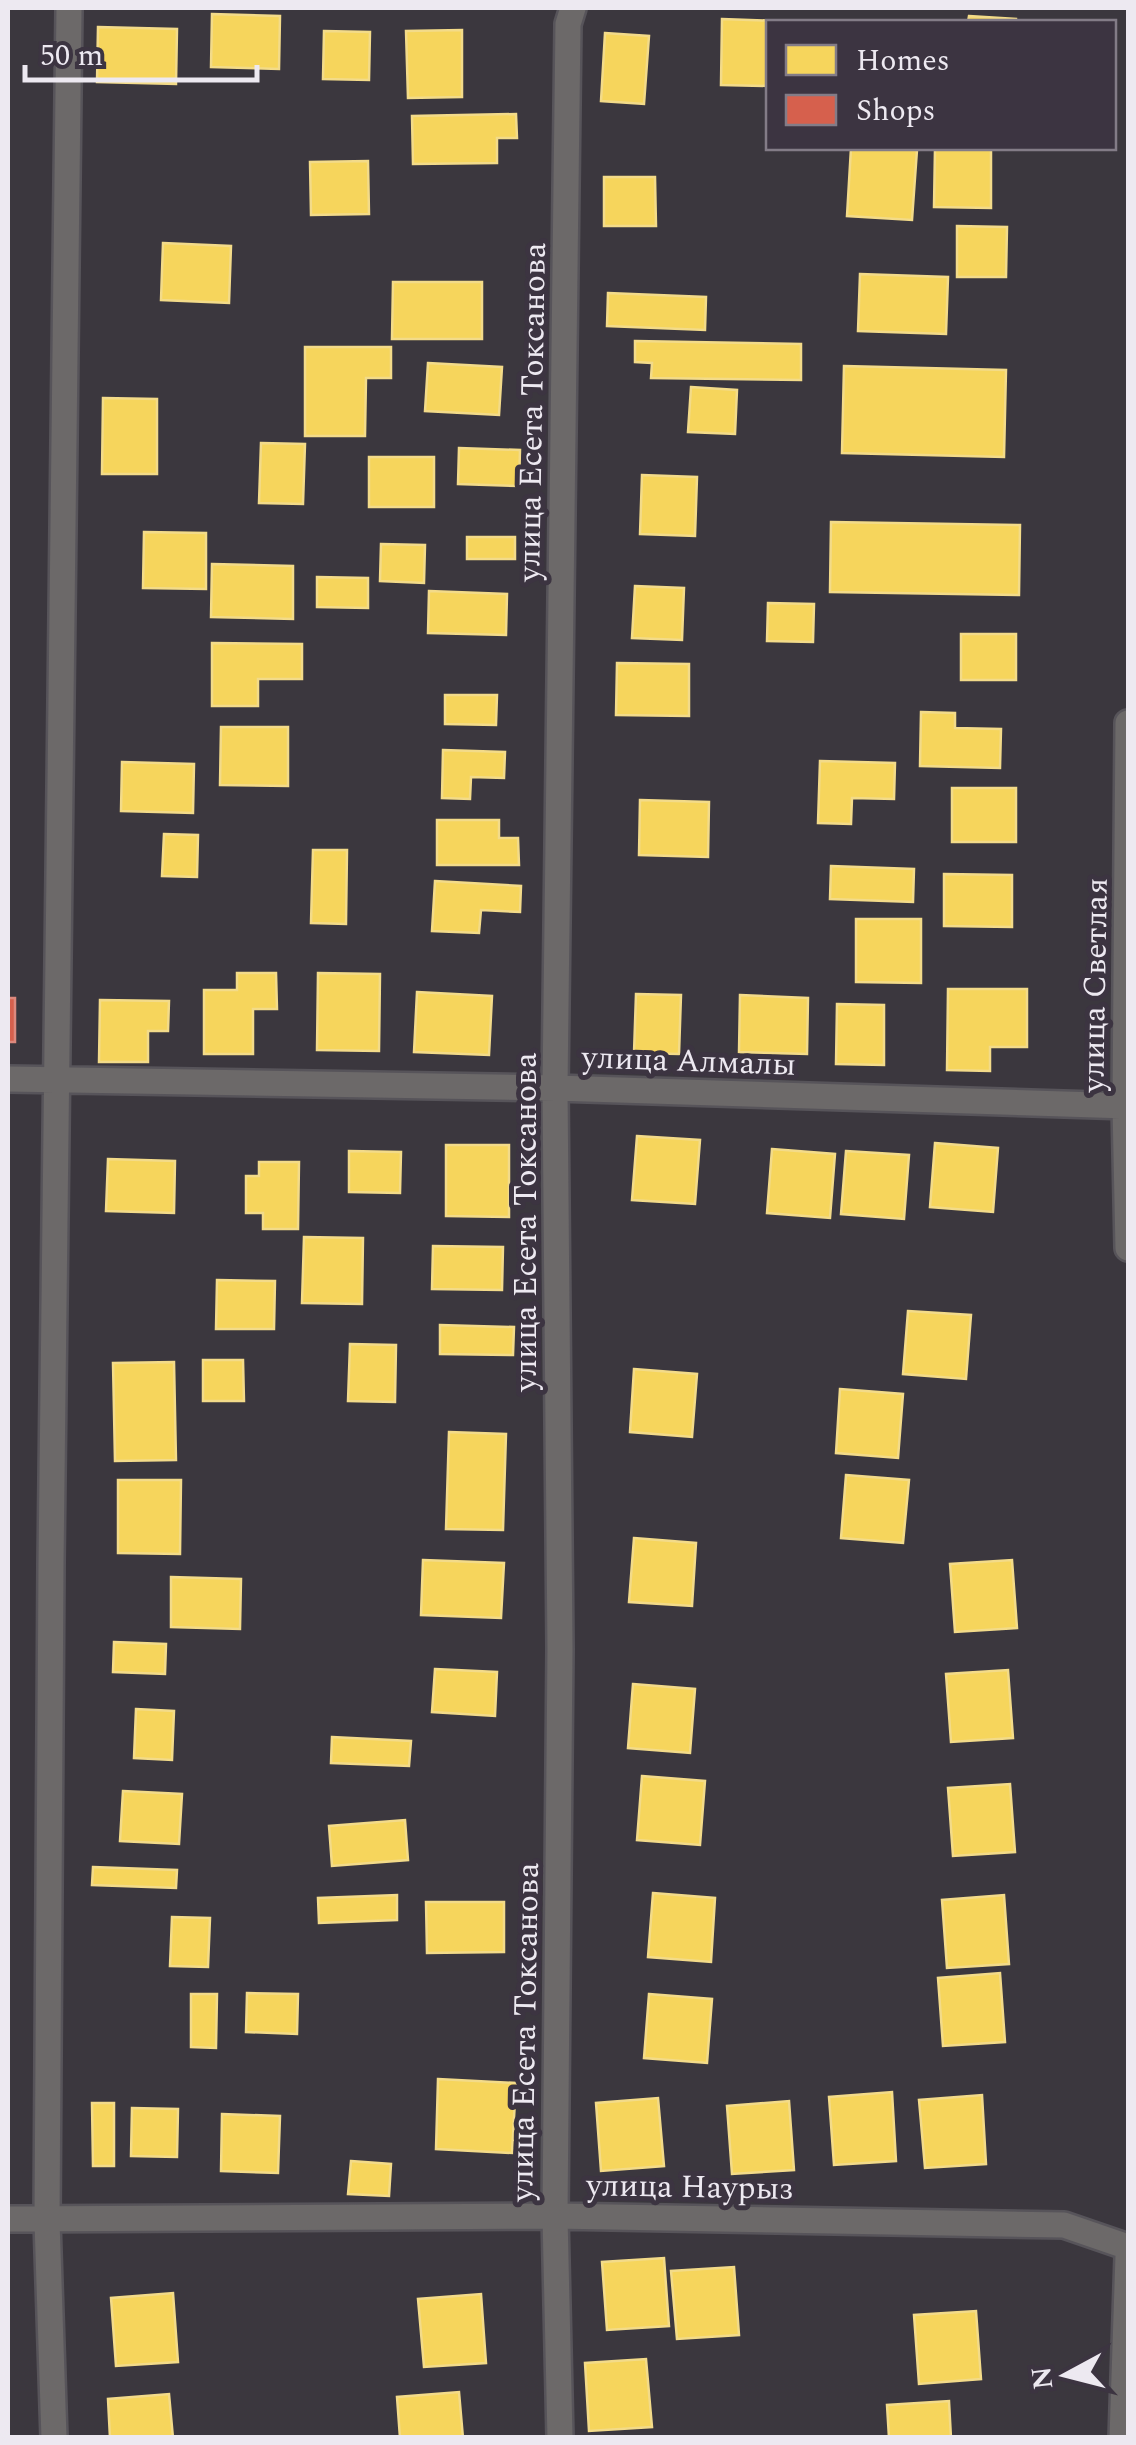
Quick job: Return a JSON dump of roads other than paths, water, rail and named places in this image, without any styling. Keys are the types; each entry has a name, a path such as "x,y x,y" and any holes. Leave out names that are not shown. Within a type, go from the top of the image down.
{"street":[{"path":"54,2438 47,2221 69,8"},
{"name":"улица Есета Токсанова","path":"560,2438 555,2216 560,1649 555,1088 568,24 573,8"},
{"name":"улица Светлая","path":"1128,723 1128,1248"},
{"name":"улица Алмалы","path":"8,1079 555,1088 1127,1106"},
{"name":"улица Наурыз","path":"8,2219 555,2216 1064,2225 1128,2247"},
{"path":"1122,2438 1128,2256"}]}
